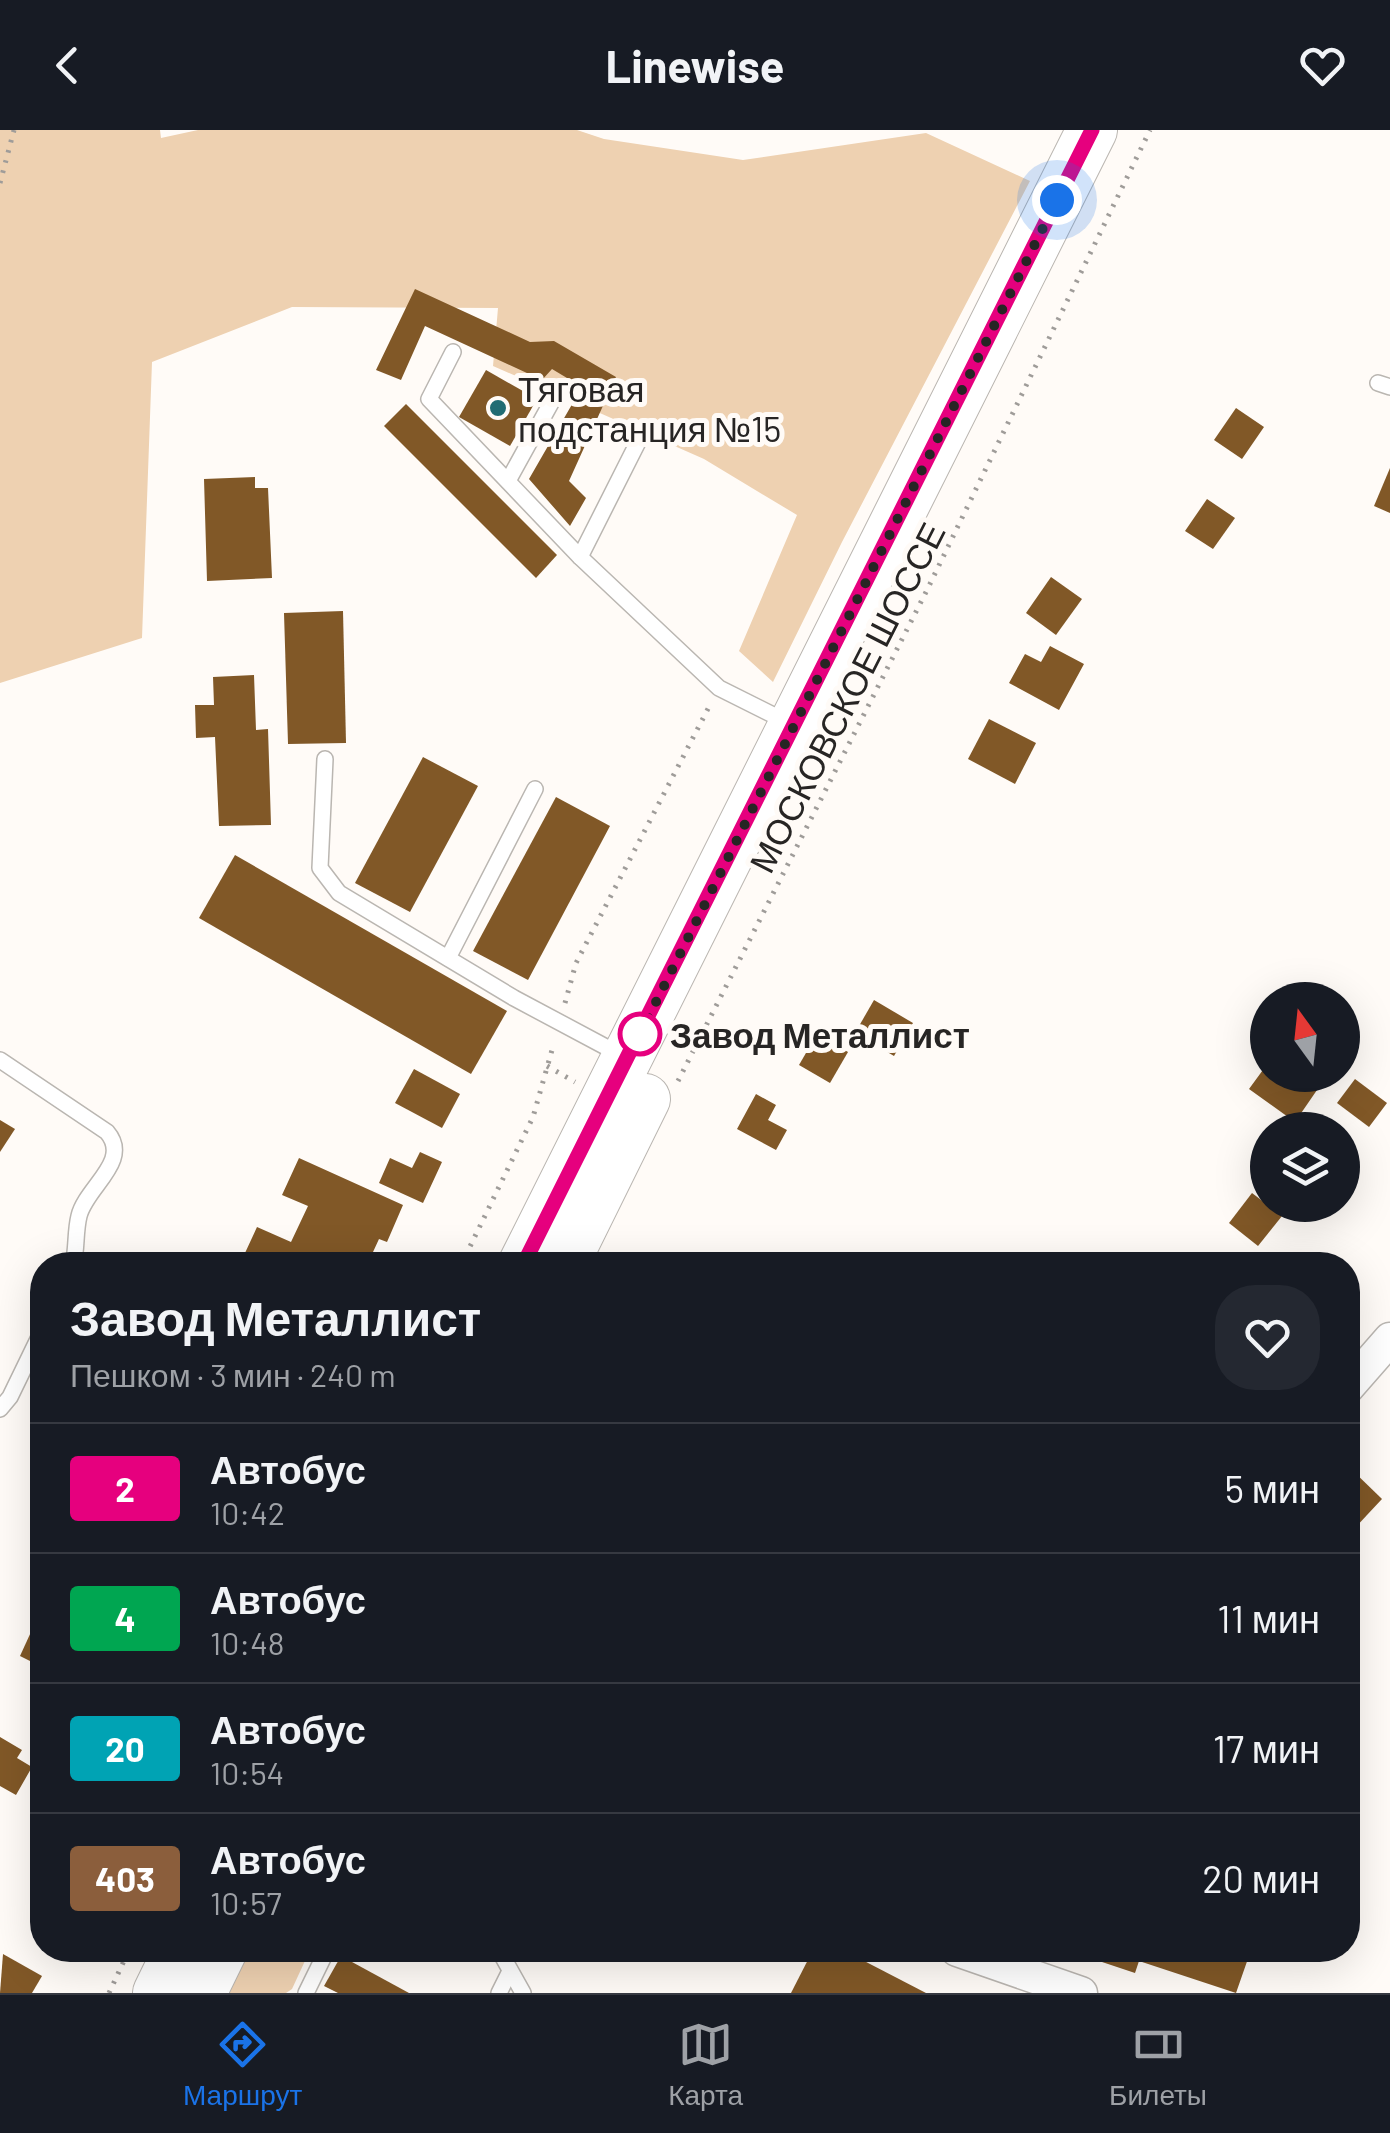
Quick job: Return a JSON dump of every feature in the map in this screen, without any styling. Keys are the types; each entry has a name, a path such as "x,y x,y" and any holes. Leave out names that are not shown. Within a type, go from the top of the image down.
{"main road":[{"name":"МОСКОВСКОЕ ШОССЕ","path":"530,1252 1092,130"},
{"name":"МОСКОВСКОЕ ШОССЕ","path":"569,1252 1130,130"},
{"path":"158,1993 173,1962"},
{"path":"201,1993 216,1962"}],"street":[{"path":"1360,1373 1390,1339"},
{"path":"992,1962 1081,1993"}],"lane":[{"path":"453,352 430,399 580,557 719,688 795,726"},
{"path":"508,482 551,403"},
{"path":"580,557 639,440"},
{"path":"325,759 320,868 340,893 560,1024 627,1058"},
{"path":"448,958 535,789"},
{"path":"0,1060 115,1140 112,1163 79,1214 75,1252"},
{"path":"0,1409 30,1356"},
{"path":"306,1993 321,1962"},
{"path":"504,1962 523,1993"},
{"path":"498,1993 509,1973"}],"path":[{"path":"0,183 14,130"},
{"path":"676,1083 928,588 1150,130"},
{"path":"467,1252 532,1116 576,963 719,688"},
{"path":"109,1993 123,1962"}],"shaded area":[{"path":"0,130 160,130 161,138 198,130 577,130 604,139 743,160 926,133 1030,181 773,682 739,651 797,515 704,459 493,366 498,308 292,307 152,362 142,638 0,683"},
{"path":"232,1962 304,1962 292,1989 286,1993 216,1993"}],"building":[{"path":"415,289 530,342 554,341 616,377 569,481 586,498 570,526 529,479 582,387 552,369 542,380 425,326 401,380 376,370"},
{"name":"Тяговая подстанция №15","path":"486,370 537,399 510,446 459,417"},
{"path":"406,404 557,555 536,578 384,426"},
{"path":"1236,408 1264,427 1242,459 1214,440"},
{"path":"1390,468 1390,513 1374,506"},
{"path":"255,477 255,488 268,488 272,578 207,581 204,479"},
{"path":"1207,499 1235,518 1213,549 1185,531"},
{"path":"1051,577 1082,599 1056,635 1026,613"},
{"path":"343,611 346,743 288,744 284,613"},
{"path":"1050,646 1084,664 1059,710 1009,683 1025,654 1041,662"},
{"path":"254,675 256,730 268,729 271,825 219,826 215,737 196,738 195,705 214,705 213,677"},
{"path":"989,719 1036,743 1015,784 968,759"},
{"path":"423,757 478,786 410,912 355,883"},
{"path":"556,797 610,826 528,980 473,951"},
{"path":"235,855 507,1011 471,1074 199,918"},
{"path":"874,1000 913,1023 894,1056 855,1033"},
{"path":"817,1034 848,1052 830,1083 799,1065"},
{"path":"414,1069 460,1094 442,1128 395,1103"},
{"path":"1360,1083 1387,1103 1369,1127 1360,1120 1360,1112 1349,1112 1337,1103 1345,1092 1360,1092"},
{"path":"1253,1092 1316,1092 1302,1112 1281,1112"},
{"path":"756,1094 776,1105 768,1120 787,1130 776,1150 737,1129"},
{"path":"0,1120 15,1129 0,1152"},
{"path":"420,1152 442,1162 423,1203 379,1183 390,1158 412,1168"},
{"path":"299,1158 403,1205 387,1242 379,1239 373,1252 245,1252 257,1227 291,1242 308,1206 282,1195"},
{"path":"1250,1196 1250,1222 1277,1222 1258,1246 1229,1223"},
{"path":"1360,1478 1382,1499 1360,1523"},
{"path":"30,1634 30,1661 20,1656"},
{"path":"0,1737 22,1750 17,1758 30,1766 30,1770 16,1795 0,1786"},
{"path":"3,1954 42,1976 32,1993 0,1993"},
{"path":"338,1962 352,1962 409,1993 338,1993 324,1986"},
{"path":"807,1962 866,1962 926,1993 791,1993"},
{"path":"1102,1962 1139,1962 1135,1973"},
{"path":"1142,1962 1247,1962 1236,1993"}],"bus line":[{"name":"2","path":"530,1252 1092,130"}],"place":[{"name":"Тяговая подстанция №15","path":"498,408"},
{"name":"Завод Металлист","path":"640,1034"}],"route":[{"path":"640,1034 1057,200"}]}
